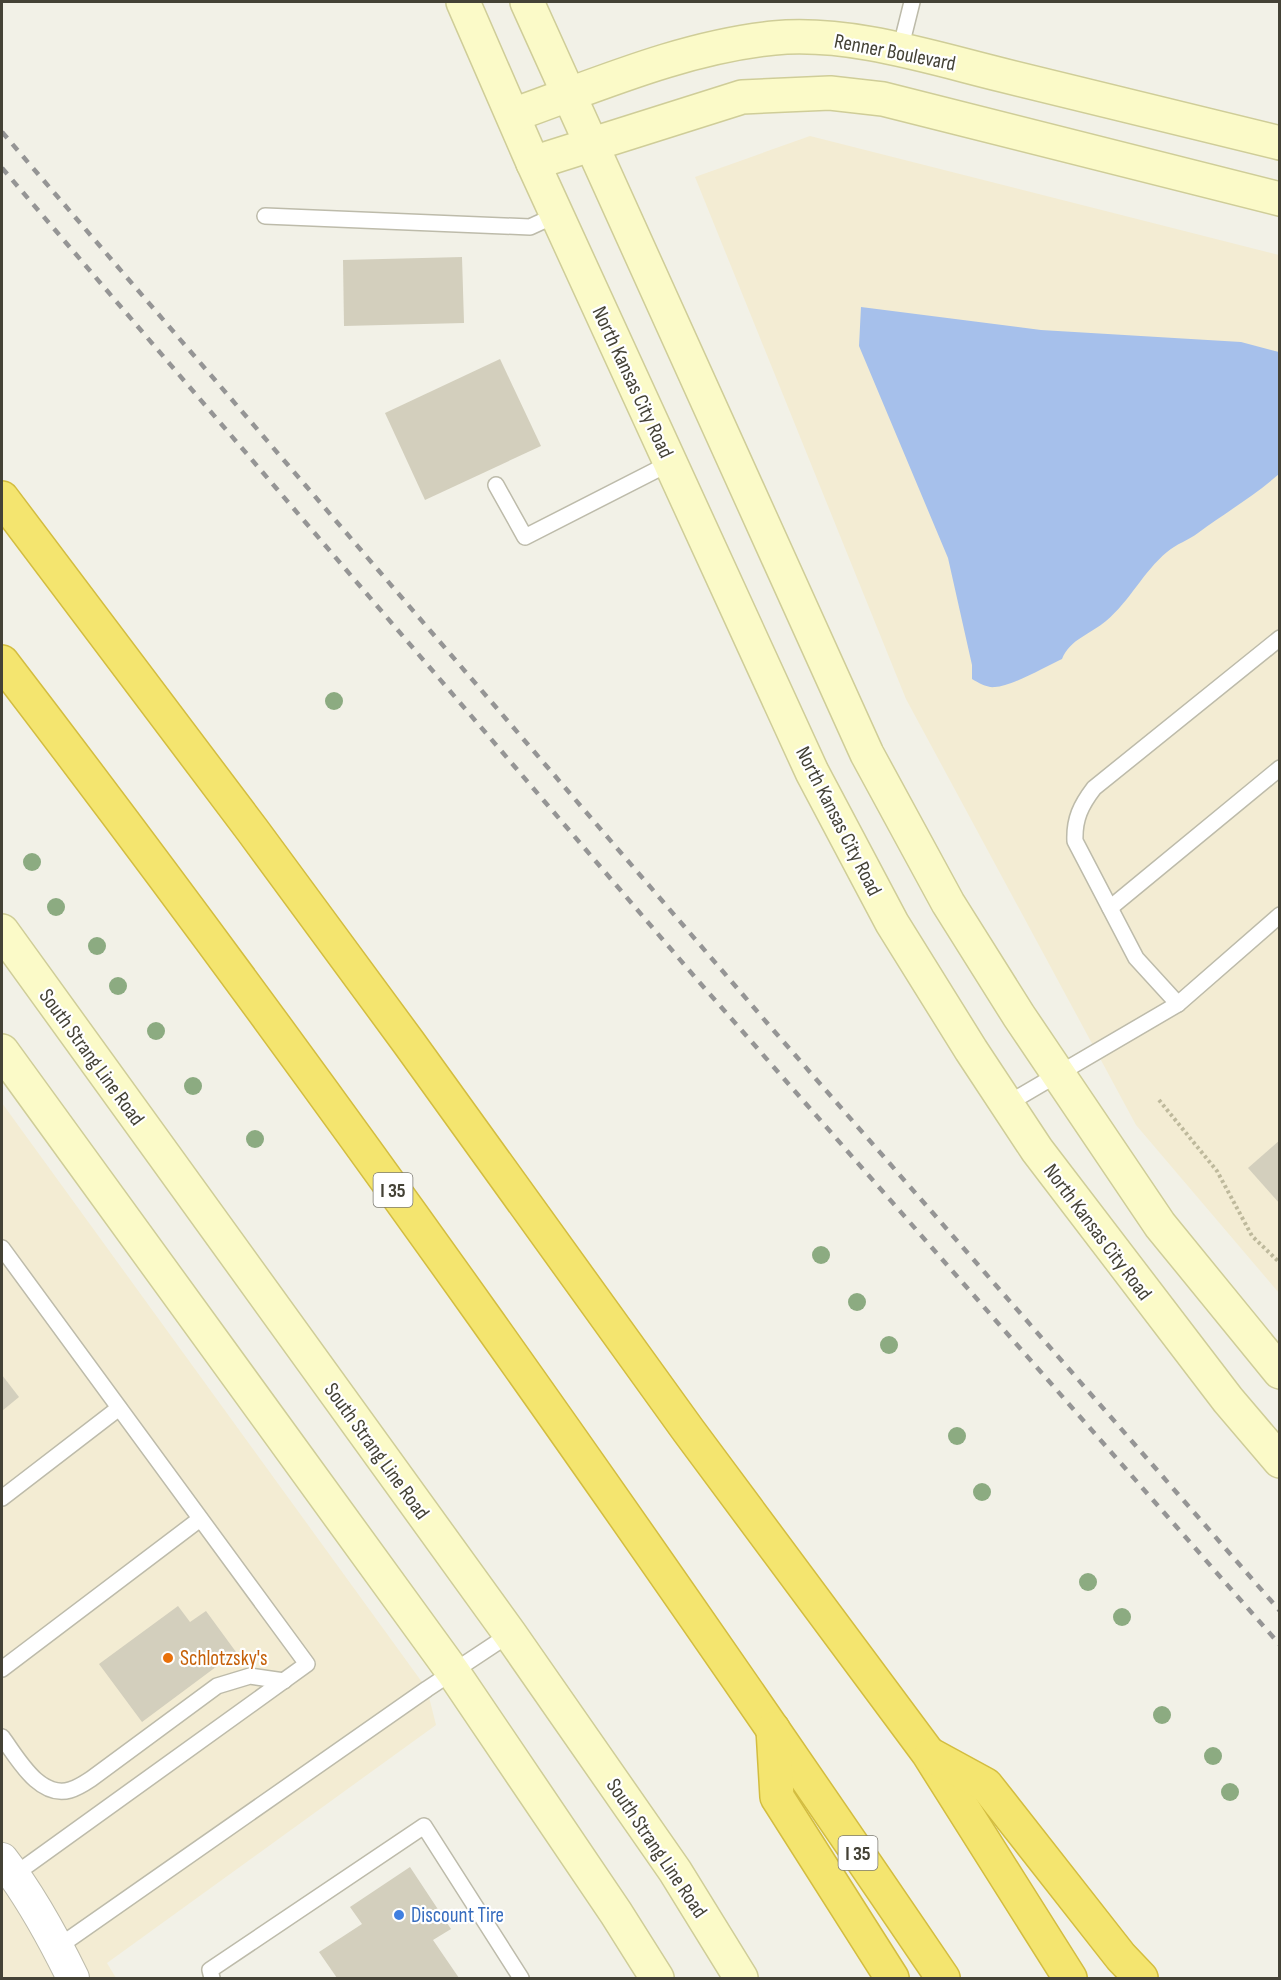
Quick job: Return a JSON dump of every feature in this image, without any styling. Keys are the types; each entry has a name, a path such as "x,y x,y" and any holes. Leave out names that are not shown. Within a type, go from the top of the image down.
{"highway":[{"path":"2,498 317,918 681,1420 928,1753 1070,1978"},
{"name":"I 35","path":"2,662 164,875 410,1213 772,1727 943,1978"},
{"path":"772,1727 777,1797 892,1978"},
{"path":"928,1753 986,1785 1121,1957 1141,1978"}],"main road":[{"name":"North Kansas City Road","path":"463,2 556,215 823,792 892,923 1037,1150 1114,1254 1228,1400 1280,1461"},
{"path":"527,2 867,754 948,903 1019,1016 1160,1225 1280,1372"},
{"name":"Renner Boulevard","path":"513,115 655,65 730,44 820,37 900,50 1280,143"},
{"path":"533,163 742,98 830,93 883,99 1280,199"},
{"name":"South Strang Line Road","path":"2,931 510,1634 675,1870 741,1978"},
{"path":"2,1051 453,1672 616,1912 657,1978"}],"street":[{"path":"8,1867 58,1947 73,1978"}],"lane":[{"path":"900,50 912,2"},
{"path":"265,216 530,227 556,215"},
{"path":"496,485 525,537 670,463"},
{"path":"1178,1004 1136,958 1075,841 1074,827 1081,804 1094,788 1280,638"},
{"path":"1110,908 1280,768"},
{"path":"1007,1104 1058,1075 1087,1055 1178,1004 1280,915"},
{"path":"2,1248 308,1664 8,1867"},
{"path":"2,1498 119,1408"},
{"path":"2,1669 200,1519"},
{"path":"58,1947 510,1634"},
{"path":"2,1737 28,1773 48,1789 69,1791 91,1779 217,1686 250,1676 284,1681"},
{"path":"212,1978 210,1970 424,1826 521,1978"}],"path":[{"path":"1160,1100 1217,1171 1252,1236 1280,1263"}],"shaded area":[{"path":"810,136 1279,255 1279,1293 1136,1125 906,699 695,177"},
{"path":"2,1103 427,1689 436,1725 107,1963 116,1978 2,1978"}],"water":[{"path":"861,307 1041,330 1241,342 1279,352 1279,474 1250,497 1167,552 1115,613 1070,646 1062,659 1010,684 995,687 983,685 972,679 972,665 948,558 859,346"}],"building":[{"path":"462,257 464,323 344,326 343,260"},
{"path":"500,359 541,446 425,500 385,413"},
{"path":"1280,1140 1280,1204 1248,1168"},
{"path":"2,1375 19,1397 2,1411"},
{"name":"Schlotzsky's","path":"178,1606 190,1622 206,1611 236,1652 142,1722 99,1664"},
{"name":"Discount Tire","path":"410,1867 451,1929 433,1940 459,1978 337,1978 319,1952 362,1924 350,1907"}],"railway":[{"path":"2,132 768,1024 1280,1611"},
{"path":"2,168 694,976 1280,1645"}],"place":[{"name":"Schlotzsky's","path":"168,1658"},
{"name":"Discount Tire","path":"399,1915"}]}
